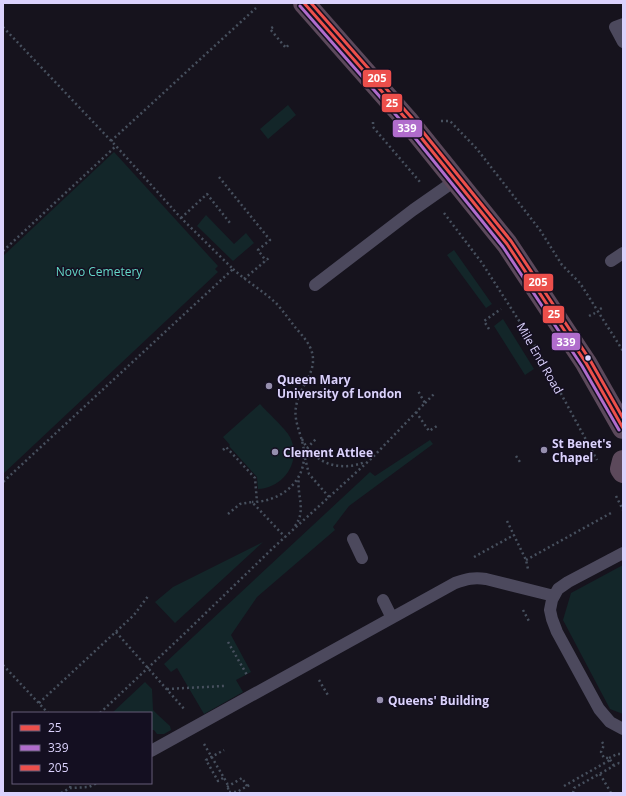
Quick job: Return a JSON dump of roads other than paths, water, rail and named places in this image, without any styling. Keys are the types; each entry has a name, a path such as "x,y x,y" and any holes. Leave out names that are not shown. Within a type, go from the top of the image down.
{"highway":[{"path":"304,3 407,120 507,244 586,363 623,428"},
{"path":"623,461 621,469 623,472"}],"lane":[{"path":"623,24 615,28 623,42"},
{"path":"315,286 414,210 456,180"},
{"path":"611,261 623,253"},
{"path":"352,539 362,558"},
{"path":"623,553 568,582 558,589 554,596 550,610 557,632 599,709 606,719 623,729"},
{"path":"152,751 455,583 468,578 486,579 554,596"},
{"path":"383,600 392,618"}],"place":[{"name":"Queen Mary University of London","path":"269,386"},
{"name":"St Benet's Chapel","path":"544,450"},
{"name":"Clement Attlee","path":"275,452"},
{"name":"Queens' Building","path":"380,700"}],"park label":[{"name":"Novo Cemetery","path":"99,271"}]}
